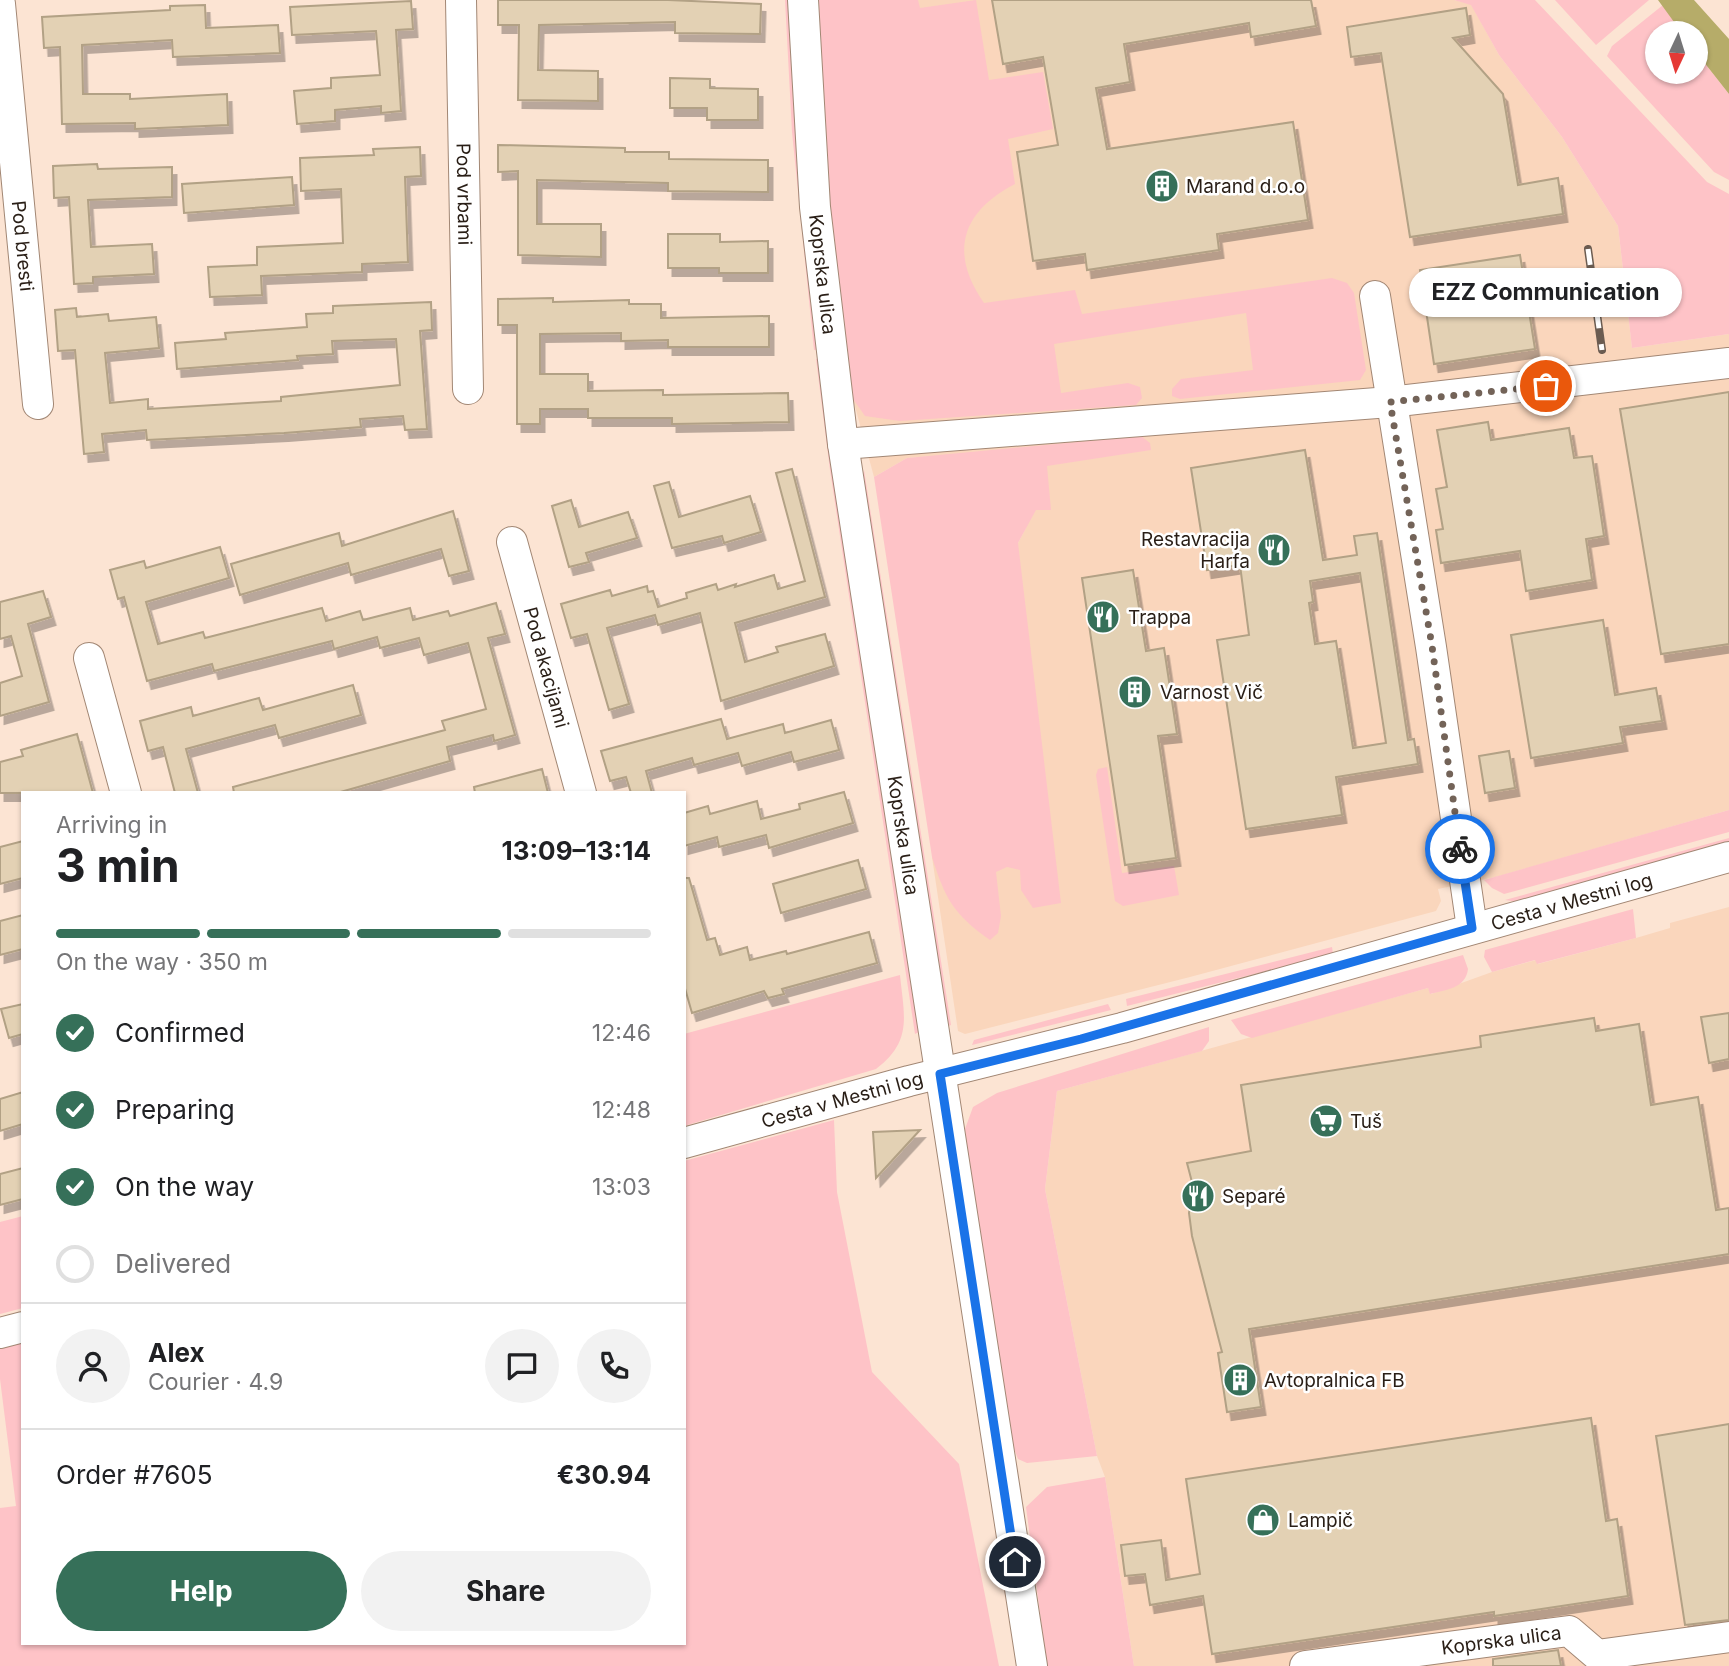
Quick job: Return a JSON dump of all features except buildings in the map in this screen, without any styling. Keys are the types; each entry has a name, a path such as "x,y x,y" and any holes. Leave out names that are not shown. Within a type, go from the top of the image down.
{"street":[{"name":"Pod vrbami","path":"461,0 468,389"},
{"name":"Koprska ulica","path":"803,0 815,207 843,444 1032,1666"},
{"name":"Pod bresti","path":"0,4 38,404"},
{"path":"1375,296 1390,402 1432,646 1472,928"},
{"path":"843,444 1390,402 1729,363"},
{"name":"Pod akacijami","path":"512,542 580,791"},
{"path":"89,659 125,791"},
{"name":"Cesta v Mestni log","path":"686,1142 1073,1041 1729,858"},
{"path":"0,1333 21,1328"},
{"name":"Koprska ulica","path":"1305,1666 1569,1631 1597,1655 1729,1636"}],"shaded area":[{"path":"785,0 792,0 821,349 814,350 792,132"},
{"path":"817,0 1454,0 1471,4 1499,55 1562,137 1618,226 1632,348 1729,334 1729,810 1496,877 1438,889 1441,901 1436,911 965,1034 958,1031 932,857 1018,543 1026,528 1016,450 907,458 874,477 853,399"},
{"path":"817,0 918,0 920,8 976,0 989,80 1043,72 1053,129 1008,139 1015,184 982,207 966,235 966,267 984,303 1075,290 1082,314 1332,278 1347,283 1354,293 1366,370 1360,380 1180,399 1172,396 1172,389 1181,379 1253,370 1246,313 1054,344 1061,393 1128,383 1140,387 1142,398 1136,405 900,421 865,416 853,399 828,202"},
{"path":"1454,0 1535,0 1707,182 1729,194 1729,334 1632,348 1618,226 1562,137 1499,55 1471,5"},
{"path":"1555,0 1649,0 1596,45"},
{"path":"1658,0 1694,0 1729,39 1729,94 1708,67 1708,21 1673,21"},
{"path":"1663,5 1674,21 1645,21 1645,84 1708,84 1708,67 1729,94 1729,180 1714,172 1607,56 1612,46"},
{"path":"821,358 920,1025 919,1032 915,1034 830,470 816,359"},
{"path":"1141,436 1150,443 1151,450 1047,466 1051,510 1036,510 1018,543 1061,903 1033,908 1021,890 1020,870 1007,867 996,872 1001,916 998,933 990,940 967,922 952,904 941,884 932,857 874,477 907,458"},
{"path":"864,470 951,1025 946,1027 862,480"},
{"path":"1107,767 1122,873 1174,866 1179,895 1123,906 1115,901 1096,775 1098,769"},
{"path":"1729,810 1729,832 1504,894 1484,880"},
{"path":"1729,838 1729,845 1518,902 1505,900"},
{"path":"1729,907 1729,1666 1134,1666 1105,1477 1097,1456 1045,1189 1057,1091 1428,988 1431,994 1492,972 1536,960 1538,964 1636,938 1670,928 1670,923"},
{"path":"1633,909 1636,938 1537,964 1535,960 1492,972 1484,957 1485,950"},
{"path":"1332,947 1333,954 1127,1006 1126,999"},
{"path":"1463,955 1468,969 1466,975 1459,984 1442,991 1430,994 1428,988 1252,1038 1241,1034 1231,1020"},
{"path":"900,975 904,1015 901,1038 888,1059 876,1069 686,1125 686,1033"},
{"path":"1108,1004 1111,1010 972,1045 974,1040"},
{"path":"1209,1027 1209,1041 1202,1051 1057,1091 1045,1189 1097,1456 1027,1463 1018,1459 1013,1446 970,1180 965,1129 973,1107 997,1093"},
{"path":"834,1120 837,1192 872,1372 959,1464 999,1666 0,1666 0,1508 16,1506 0,1379 0,1349 21,1343 21,1645 686,1645 686,1160"},
{"path":"21,1217 21,1309 0,1314 0,1222"},
{"path":"1105,1477 1134,1666 1047,1666 1026,1507 1047,1487"}],"railway":[{"path":"1588,249 1602,350"}],"way so far":[{"path":"1460,849 1432,646 1390,402 1546,386"}],"place":[{"name":"Marand d.o.o","path":"1162,186"},
{"name":"EZZ Communication","path":"1546,386"},
{"name":"Restavracija Harfa","path":"1274,550"},
{"name":"Trappa","path":"1103,617"},
{"name":"Varnost Vič","path":"1135,692"},
{"name":"Tuš","path":"1326,1121"},
{"name":"Separé","path":"1198,1196"},
{"name":"Avtopralnica FB","path":"1240,1380"},
{"name":"Lampič","path":"1263,1520"}],"route":[{"path":"1015,1562 940,1074 1122,1028 1472,928 1460,849"}]}
